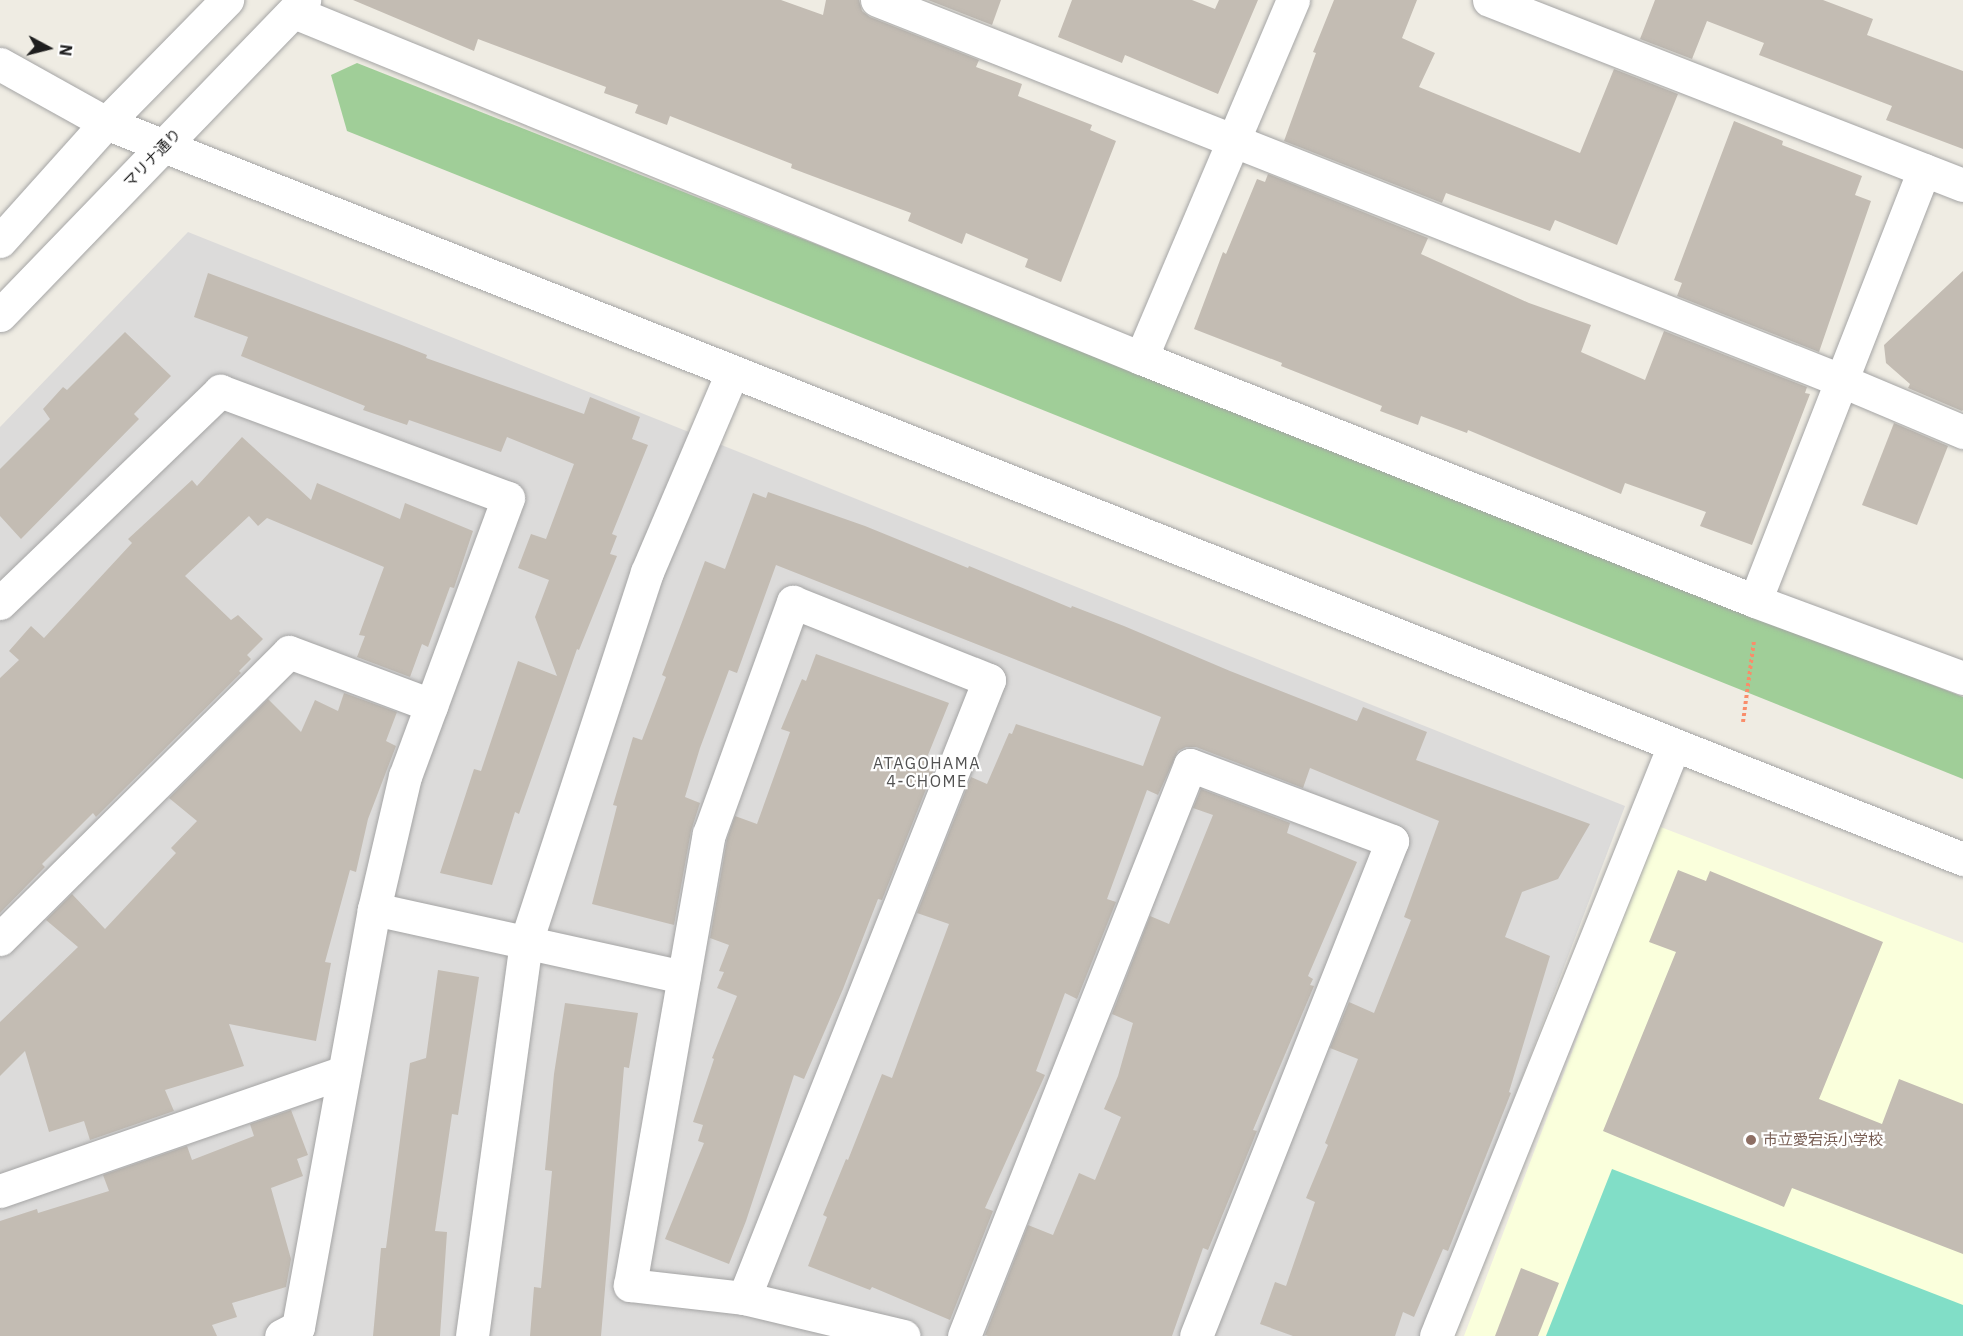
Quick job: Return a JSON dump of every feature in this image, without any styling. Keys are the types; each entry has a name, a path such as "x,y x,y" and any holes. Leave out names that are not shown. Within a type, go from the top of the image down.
{"street":[{"path":"0,241 106,123 227,0"},
{"path":"877,0 1840,380 1963,432"},
{"path":"1141,358 1293,0"},
{"path":"1489,0 1963,185"},
{"path":"299,6 1141,358 1755,601 1963,678"},
{"name":"マリナ通り","path":"0,315 299,6"},
{"path":"0,64 106,123 1963,859"},
{"path":"1755,601 1924,170"},
{"path":"472,1336 526,942 647,573 732,373"},
{"path":"0,603 220,391 508,498 405,776 374,909 298,1327 281,1336"},
{"path":"744,1298 989,680 793,602 709,834 630,1285 744,1298 872,1332 904,1336"},
{"path":"0,939 289,652 431,705"},
{"path":"1436,1336 1674,745"},
{"path":"964,1336 1190,765 1392,841 1196,1336"},
{"path":"374,909 684,977"},
{"path":"0,1191 344,1072"}],"path":[{"path":"1743,722 1754,634"}],"shaded area":[{"path":"188,232 1625,806 1424,1336 0,1336 0,427"},
{"name":"市立愛宕浜小学校","path":"1658,826 1963,943 1963,1336 1464,1336"}],"green space":[{"path":"357,63 1963,697 1963,779 347,131 331,75"},
{"path":"1612,1169 1963,1305 1963,1336 1546,1336"}],"building":[{"path":"353,0 781,0 823,15 826,0 859,0 862,11 870,17 979,60 976,67 1022,84 1018,96 1092,125 1090,130 1116,141 1061,282 1025,267 1028,259 966,233 962,244 908,221 911,213 791,168 792,164 670,116 667,125 635,113 638,105 604,93 606,87 478,39 474,51"},
{"path":"928,0 1001,0 992,25"},
{"path":"1072,0 1192,0 1215,9 1219,0 1258,0 1218,94 1125,55 1122,63 1058,37"},
{"path":"1334,0 1417,0 1402,38 1435,53 1419,87 1580,153 1614,69 1678,94 1617,245 1555,220 1550,231 1446,193 1442,203 1284,141 1316,53 1313,52"},
{"path":"1655,0 1823,0 1873,19 1867,35 1963,71 1963,149 1886,120 1892,106 1759,55 1764,43 1707,21 1692,59 1640,39"},
{"path":"1734,121 1783,141 1782,145 1862,176 1855,195 1871,201 1819,352 1677,296 1682,283 1674,280"},
{"path":"1268,174 1428,238 1421,254 1529,303 1591,325 1581,352 1645,380 1664,331 1807,387 1805,393 1810,394 1752,545 1700,526 1706,512 1625,483 1621,494 1468,430 1467,433 1421,416 1418,425 1380,411 1382,406 1281,366 1282,363 1194,329 1223,252 1226,254 1257,179 1265,182"},
{"path":"1963,271 1962,411 1908,388 1910,384 1886,363 1884,345"},
{"path":"208,273 399,344 427,355 426,358 584,414 590,397 640,417 632,439 648,445 612,534 617,536 610,554 617,556 579,650 577,649 519,814 515,812 492,885 440,873 474,769 481,771 518,661 557,676 535,617 549,580 518,568 531,534 546,539 574,464 507,437 501,452 409,420 407,425 363,410 365,406 241,356 248,337 194,317"},
{"path":"125,332 171,376 134,414 139,419 21,539 0,516 0,469 50,419 43,409 63,387 67,390"},
{"path":"1894,423 1948,446 1917,525 1862,505"},
{"path":"242,437 311,500 317,483 400,519 405,503 473,531 454,588 450,587 428,647 422,644 410,677 357,657 365,636 359,635 384,567 267,518 258,526 249,516 185,576 231,620 238,615 263,639 247,655 251,659 239,671 241,673 96,817 93,813 42,864 45,867 0,913 0,678 19,660 9,651 31,626 44,638 132,543 128,539 192,480 197,486"},
{"path":"768,492 865,526 1071,608 1072,606 1124,626 1357,721 1363,707 1427,732 1416,760 1590,824 1558,879 1522,892 1505,937 1550,956 1509,1092 1511,1093 1448,1251 1443,1249 1414,1317 1403,1312 1395,1336 1293,1336 1260,1324 1275,1282 1286,1286 1315,1202 1306,1198 1328,1145 1325,1143 1358,1059 1330,1048 1349,1002 1374,1013 1411,920 1404,917 1439,821 1310,768 1303,788 1196,747 1186,747 1178,751 1158,795 1147,790 1107,899 1116,902 1077,999 1065,993 1036,1071 1045,1075 985,1208 993,1211 950,1320 872,1287 870,1290 808,1266 827,1217 823,1215 846,1159 848,1160 882,1074 892,1078 949,924 917,913 971,777 987,784 1009,733 1012,734 1016,724 1143,766 1161,717 776,565 737,673 729,670 700,748 685,797 700,803 691,831 674,925 592,904 617,806 613,805 633,737 642,740 666,677 662,675 705,561 725,569 753,493 766,498"},
{"path":"816,654 949,703 926,760 936,764 882,900 878,899 843,989 804,1079 794,1075 746,1221 729,1264 665,1239 704,1143 698,1141 703,1125 693,1122 714,1059 712,1058 737,996 717,988 724,972 719,971 729,945 710,938 727,839 735,816 757,824 790,732 781,729 802,679 806,681"},
{"path":"344,693 397,712 386,741 396,746 368,819 356,872 350,870 325,962 331,963 316,1041 229,1024 244,1066 165,1090 174,1111 90,1140 84,1121 49,1132 25,1051 0,1076 0,1022 78,947 46,920 72,894 105,929 176,853 171,848 197,821 169,798 268,699 301,732 315,700 338,711"},
{"path":"1201,789 1290,823 1287,833 1357,862 1308,976 1313,979 1310,985 1314,986 1253,1130 1257,1131 1208,1250 1203,1248 1172,1336 985,1335 1028,1225 1053,1235 1079,1173 1095,1180 1121,1117 1104,1109 1118,1076 1133,1023 1112,1014 1150,916 1169,924 1213,815 1193,808"},
{"path":"1678,870 1706,881 1710,871 1883,942 1819,1099 1882,1124 1899,1079 1963,1104 1963,1254 1792,1188 1784,1207 1603,1131 1676,952 1649,942"},
{"path":"438,970 479,977 458,1115 452,1114 435,1231 447,1232 440,1336 373,1336 381,1248 386,1248 410,1063 426,1058"},
{"path":"565,1003 638,1013 629,1068 624,1067 601,1336 530,1336 534,1287 541,1288 552,1171 545,1170 554,1074"},
{"path":"291,1110 308,1155 297,1159 303,1176 271,1188 291,1259 286,1287 232,1303 237,1317 212,1325 217,1336 0,1336 0,1221 37,1209 38,1213 109,1191 103,1175 187,1146 192,1160 254,1136 250,1124"},
{"path":"1521,1268 1559,1283 1538,1336 1495,1336"}],"place":[{"name":"市立愛宕浜小学校","path":"1751,1140"}],"district":[{"name":"ATAGOHAMA 4-CHOME","path":"927,772"}]}
